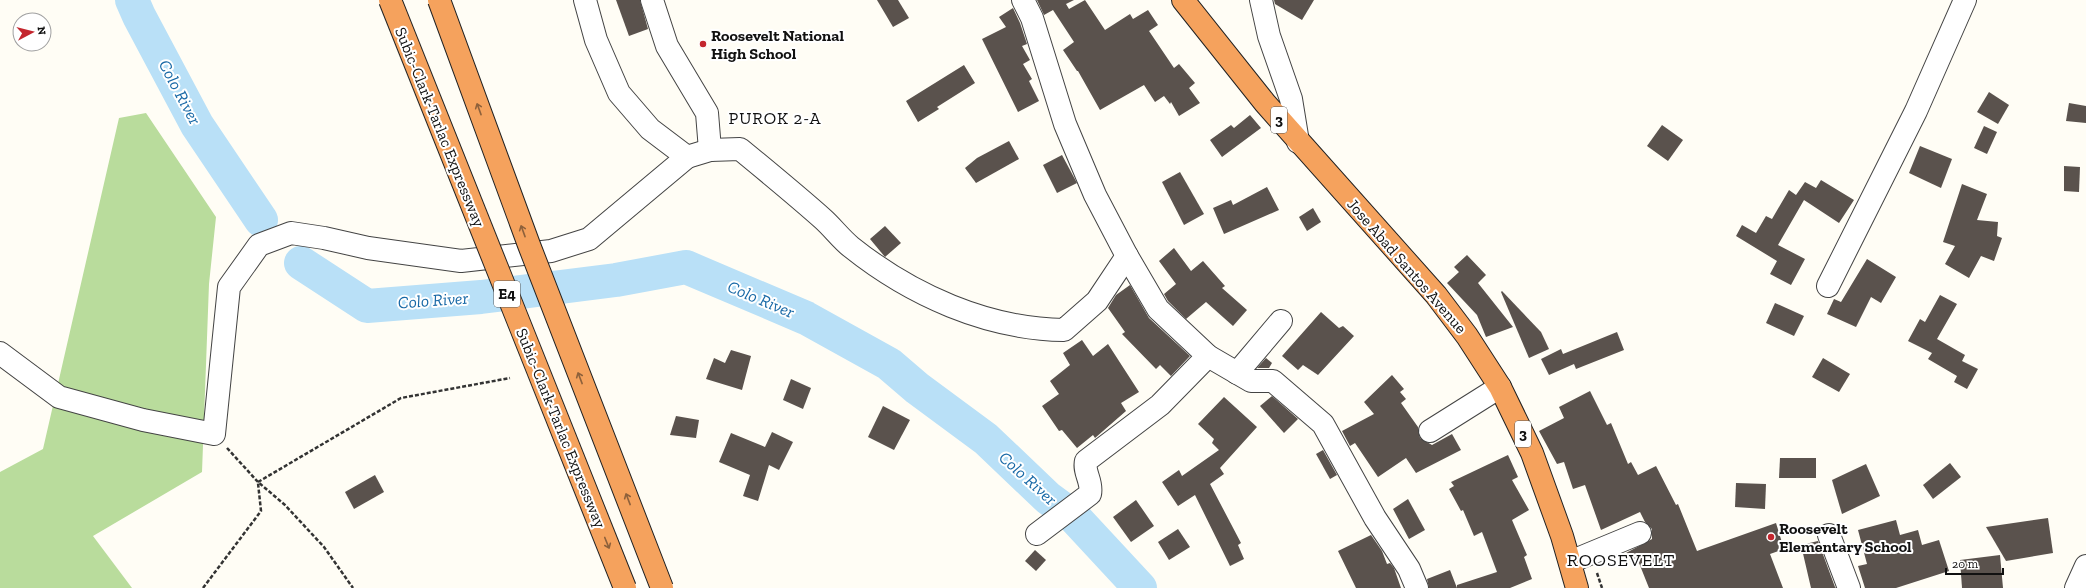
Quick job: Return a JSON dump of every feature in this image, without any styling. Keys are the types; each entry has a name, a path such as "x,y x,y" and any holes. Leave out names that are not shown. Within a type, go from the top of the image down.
{"highway":[{"name":"Subic-Clark-Tarlac Expressway","path":"390,0 625,588"},
{"name":"E4","path":"439,0 529,245 662,588"},
{"name":"Jose Abad Santos Avenue","path":"1183,0 1265,104 1436,295 1468,336 1500,387 1532,453 1570,562 1577,588"},
{"name":"Jose Abad Santos Avenue","path":"1194,0 1201,21"}],"street":[{"path":"585,0 596,40 619,93 650,129 687,157"},
{"path":"652,0 667,46 707,112 710,150"},
{"path":"1023,0 1032,18 1065,124 1095,195 1127,256 1158,309 1208,356 1251,381 1273,381 1323,424 1375,518 1409,569 1417,588"},
{"path":"1261,0 1269,36 1291,99 1298,142"},
{"path":"1828,286 1916,111 1965,0"},
{"path":"0,353 59,396 143,420 214,434 229,287 259,245 291,233 324,238 368,248 462,261 551,250 589,239 687,157 710,150 740,149 825,220 850,247 904,285 966,311 1004,324 1039,330 1064,330 1097,300 1127,256"},
{"path":"1237,373 1281,321"},
{"path":"1041,531 1090,494 1091,487 1085,465 1086,461 1160,406 1208,356"},
{"path":"1430,431 1500,387"},
{"path":"1570,562 1640,533"},
{"path":"1829,535 1849,588"},
{"path":"2076,588 2086,566"}],"path":[{"path":"258,482 401,398 510,378"},
{"path":"214,434 258,482 285,505 324,547 353,588"},
{"path":"203,588 261,510 258,482"}],"green space":[{"path":"146,113 216,217 209,284 202,472 93,536 132,588 0,588 0,472 43,449 119,118"}],"building":[{"path":"616,0 640,0 648,29 629,36"},
{"path":"877,0 898,0 909,18 893,27"},
{"path":"1037,0 1074,0 1066,4 1069,9 1085,0 1105,30 1130,14 1133,19 1148,10 1158,25 1149,31 1174,68 1179,64 1195,83 1189,88 1200,103 1179,116 1171,102 1170,104 1164,96 1155,102 1144,85 1100,110 1078,71 1063,50 1074,42 1053,10 1044,15"},
{"path":"1274,0 1314,0 1302,20 1275,4"},
{"path":"1013,8 1027,44 1022,46 1030,60 1023,64 1032,79 1029,81 1039,101 1018,112 982,39 1006,27 999,17"},
{"path":"964,65 975,83 937,107 939,109 918,122 906,101"},
{"path":"1989,92 2009,105 1998,124 1977,112"},
{"path":"2069,103 2086,106 2086,123 2066,121"},
{"path":"1250,115 1261,128 1222,157 1210,140 1231,125 1234,128"},
{"path":"1662,125 1683,140 1668,161 1647,146"},
{"path":"1984,126 1997,132 1987,154 1974,148"},
{"path":"1009,141 1019,159 976,183 965,168 977,158"},
{"path":"1920,146 1952,159 1941,188 1909,173"},
{"path":"1062,155 1077,183 1057,193 1043,165"},
{"path":"2064,166 2080,167 2079,192 2064,191"},
{"path":"1180,172 1204,214 1184,225 1162,182"},
{"path":"1821,180 1854,200 1839,223 1804,200 1778,245 1805,259 1791,285 1770,274 1777,261 1736,236 1742,225 1756,233 1766,216 1772,219 1789,190 1796,195 1805,182 1816,188"},
{"path":"1962,184 1987,194 1977,220 1998,222 1997,236 2002,238 1994,261 1981,256 1969,278 1945,264 1955,246 1943,242"},
{"path":"1267,187 1279,210 1224,234 1213,208 1231,200 1233,205"},
{"path":"1313,208 1321,222 1307,231 1299,217"},
{"path":"885,226 901,243 885,257 870,239"},
{"path":"1174,248 1191,271 1203,261 1225,286 1222,288 1247,310 1233,326 1206,302 1186,319 1168,301 1164,294 1176,284 1159,261"},
{"path":"1467,255 1486,275 1478,283 1513,327 1486,337 1477,315 1447,283 1459,272 1454,267"},
{"path":"1867,259 1896,277 1881,303 1871,297 1856,327 1827,314 1834,299 1841,302"},
{"path":"1130,285 1149,318 1190,356 1171,376 1160,365 1156,369 1122,334 1125,332 1108,308 1116,295"},
{"path":"1502,291 1541,332 1549,349 1529,358 1501,292"},
{"path":"1940,295 1957,304 1937,339 1965,355 1962,361 1978,369 1967,389 1954,382 1957,376 1928,359 1932,353 1908,341 1920,319 1925,322"},
{"path":"1775,303 1804,316 1794,336 1766,323"},
{"path":"1321,312 1339,328 1343,326 1354,336 1318,375 1303,365 1298,370 1282,356"},
{"path":"1617,332 1624,350 1576,369 1574,364 1549,375 1541,359 1561,349 1563,354"},
{"path":"1082,340 1093,356 1108,344 1139,392 1121,403 1126,411 1095,438 1093,435 1077,448 1062,430 1059,431 1042,406 1059,394 1050,381 1070,365 1063,353"},
{"path":"731,350 751,356 742,390 706,379 714,358 725,363"},
{"path":"1266,358 1272,363 1269,368 1257,368"},
{"path":"1823,358 1850,374 1839,392 1812,377"},
{"path":"1392,375 1404,389 1400,392 1406,399 1401,403 1418,427 1420,438 1432,445 1452,434 1461,450 1416,473 1406,458 1378,477 1355,443 1350,446 1342,431 1374,414 1364,402"},
{"path":"791,379 811,388 803,409 783,400"},
{"path":"1590,391 1607,425 1611,423 1628,464 1631,462 1638,475 1656,466 1676,505 1678,504 1697,551 1776,523 1784,549 1770,554 1783,588 1649,588 1639,563 1633,566 1626,553 1652,539 1652,529 1645,522 1640,512 1601,530 1585,485 1573,489 1564,462 1557,464 1539,431 1564,418 1559,407"},
{"path":"1272,396 1298,419 1284,433 1260,406"},
{"path":"1224,397 1257,427 1220,468 1224,474 1210,484 1241,543 1238,545 1244,559 1230,566 1195,495 1178,506 1162,482 1179,470 1182,476 1219,450 1212,443 1214,439 1198,424"},
{"path":"883,406 910,420 894,450 868,437"},
{"path":"676,416 699,420 696,438 670,435"},
{"path":"772,432 793,442 779,470 769,465 758,501 743,496 750,475 719,462 731,433 765,447"},
{"path":"1323,450 1337,475 1330,479 1316,454"},
{"path":"1508,455 1518,477 1512,480 1529,510 1512,520 1527,555 1524,557 1532,579 1510,588 1457,588 1457,585 1497,572 1482,532 1474,536 1463,510 1461,511 1449,489 1454,486 1451,482"},
{"path":"1780,458 1816,458 1816,478 1779,478"},
{"path":"1950,463 1961,477 1933,499 1923,485"},
{"path":"1866,464 1880,496 1842,514 1832,480"},
{"path":"375,475 384,492 354,509 345,492"},
{"path":"1736,483 1766,484 1765,509 1735,507"},
{"path":"1408,499 1425,530 1409,539 1393,509"},
{"path":"1136,500 1154,526 1131,542 1113,517"},
{"path":"2048,518 2053,553 2006,561 1986,527"},
{"path":"1896,520 1900,535 1918,530 1922,545 1939,540 1949,571 1896,588 1865,588 1858,566 1867,564 1858,530"},
{"path":"1178,529 1190,547 1169,560 1158,542"},
{"path":"1371,535 1382,551 1387,564 1390,563 1394,568 1401,588 1356,588 1338,551"},
{"path":"1818,541 1836,588 1811,588 1801,545"},
{"path":"1035,550 1046,560 1036,571 1025,561"},
{"path":"2000,555 2003,588 1962,588 1960,560"},
{"path":"1450,570 1457,588 1429,588 1427,579"}],"waterway":[{"name":"Colo River","path":"132,0 197,125 261,220"},
{"name":"Colo River","path":"301,263 367,306 481,297 616,280 686,267 806,318 889,364 917,388 986,439 1048,498 1074,517 1140,588"}],"place":[{"name":"Roosevelt National High School","path":"703,44"},
{"name":"Roosevelt Elementary School","path":"1771,537"}],"district":[{"name":"PUROK 2-A","path":"775,118"},
{"name":"ROOSEVELT","path":"1621,560"}]}
